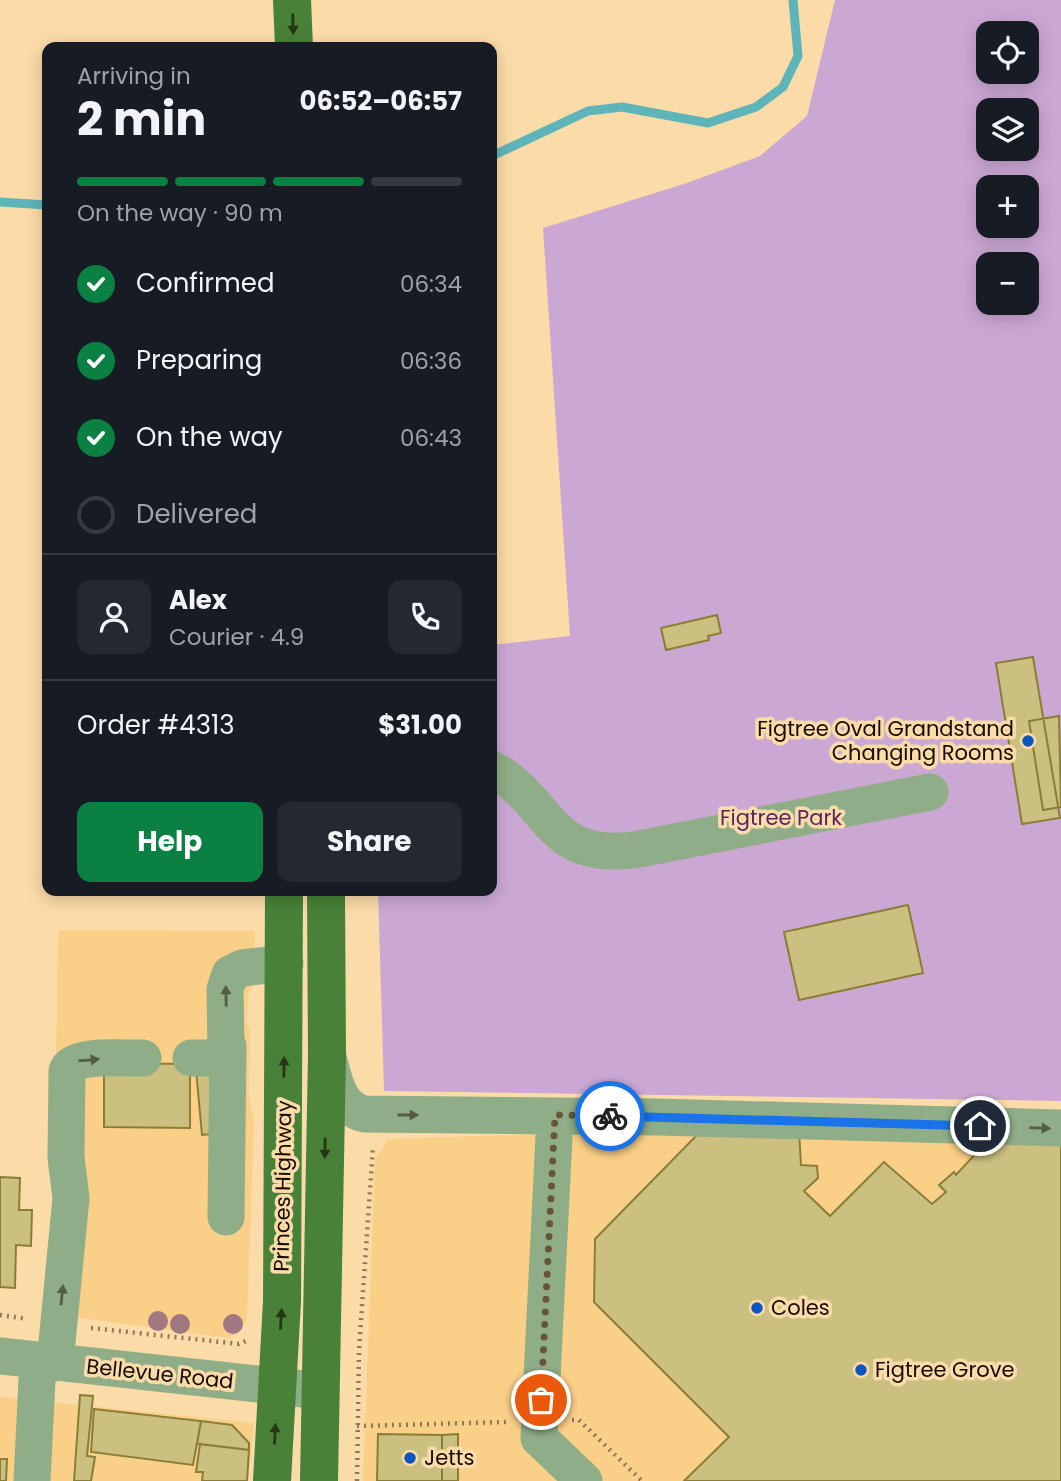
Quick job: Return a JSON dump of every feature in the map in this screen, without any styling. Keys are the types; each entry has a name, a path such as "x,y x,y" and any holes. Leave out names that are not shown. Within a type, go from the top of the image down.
{"main road":[{"path":"267,0 268,42"},
{"path":"292,0 294,42"},
{"name":"Princes Highway","path":"272,1481 282,1301 284,896"},
{"name":"Princes Highway","path":"318,1481 327,1055 326,896"}],"street":[{"path":"497,774 574,844 603,852 634,850 930,792"},
{"path":"226,1217 228,978 242,968 285,963"},
{"path":"32,1481 47,1361 59,1324 71,1198 66,1158 68,1065 84,1059 220,1056 228,1046"},
{"path":"327,1055 341,1097 358,1112 1061,1128"},
{"path":"555,1115 540,1438 584,1481"},
{"name":"Bellevue Road","path":"0,1356 321,1391"}],"path":[{"path":"0,1315 239,1344 252,1338"},
{"path":"357,1481 359,1350"}],"shaded area":[{"path":"58,930 255,931 254,983 248,996 247,1023 250,1030 249,1094 254,1123 247,1320 238,1333 229,1338 52,1314"},
{"path":"1061,1117 1061,1481 363,1481 375,1160 388,1139"},
{"path":"0,1397 254,1423 248,1481 0,1481"}],"green space":[{"name":"Figtree Park","path":"835,0 1061,0 1061,1101 384,1091 378,896 497,896 497,644 570,636 543,228 687,183 760,156 807,116"}],"building":[{"path":"717,615 721,633 708,636 709,640 666,650 661,628"},
{"name":"Figtree Oval Grandstand Changing Rooms","path":"1033,657 1060,818 1022,824 996,663"},
{"path":"1059,716 1061,807 1043,810 1029,721"},
{"path":"908,905 923,973 799,1000 784,932"},
{"path":"104,1063 190,1064 190,1128 104,1127"},
{"path":"196,1070 215,1070 212,1134 202,1135"},
{"name":"Figtree Grove","path":"799,1131 801,1165 817,1166 818,1178 804,1191 830,1216 884,1162 932,1204 946,1192 939,1185 954,1172 956,1175 980,1149 982,1151 995,1138 1061,1137 1061,1481 684,1481 729,1437 594,1302 595,1239 698,1134"},
{"path":"0,1177 20,1178 19,1210 32,1210 31,1246 16,1245 15,1288 0,1287"},
{"path":"80,1395 93,1396 87,1456 95,1457 91,1481 74,1481"},
{"path":"94,1409 201,1421 193,1465 91,1452"},
{"path":"201,1421 232,1425 249,1443 249,1450 197,1444"},
{"name":"Jetts","path":"378,1434 442,1435 442,1481 377,1481"},
{"path":"458,1434 458,1481 442,1481 442,1435"},
{"path":"200,1444 249,1450 247,1481 202,1481 203,1472 196,1472"},
{"path":"0,1459 7,1459 6,1481 0,1481"}],"waterway":[{"path":"497,154 588,111 622,107 708,123 756,107 783,87 798,56 793,0"},
{"path":"0,202 42,205"}],"way so far":[{"path":"541,1400 555,1115 610,1116"}],"place":[{"name":"Figtree Oval Grandstand Changing Rooms","path":"1028,741"},
{"name":"Coles","path":"757,1308"},
{"name":"Figtree Grove","path":"861,1370"},
{"name":"Jetts","path":"410,1458"}],"route":[{"path":"610,1116 980,1126"}]}
